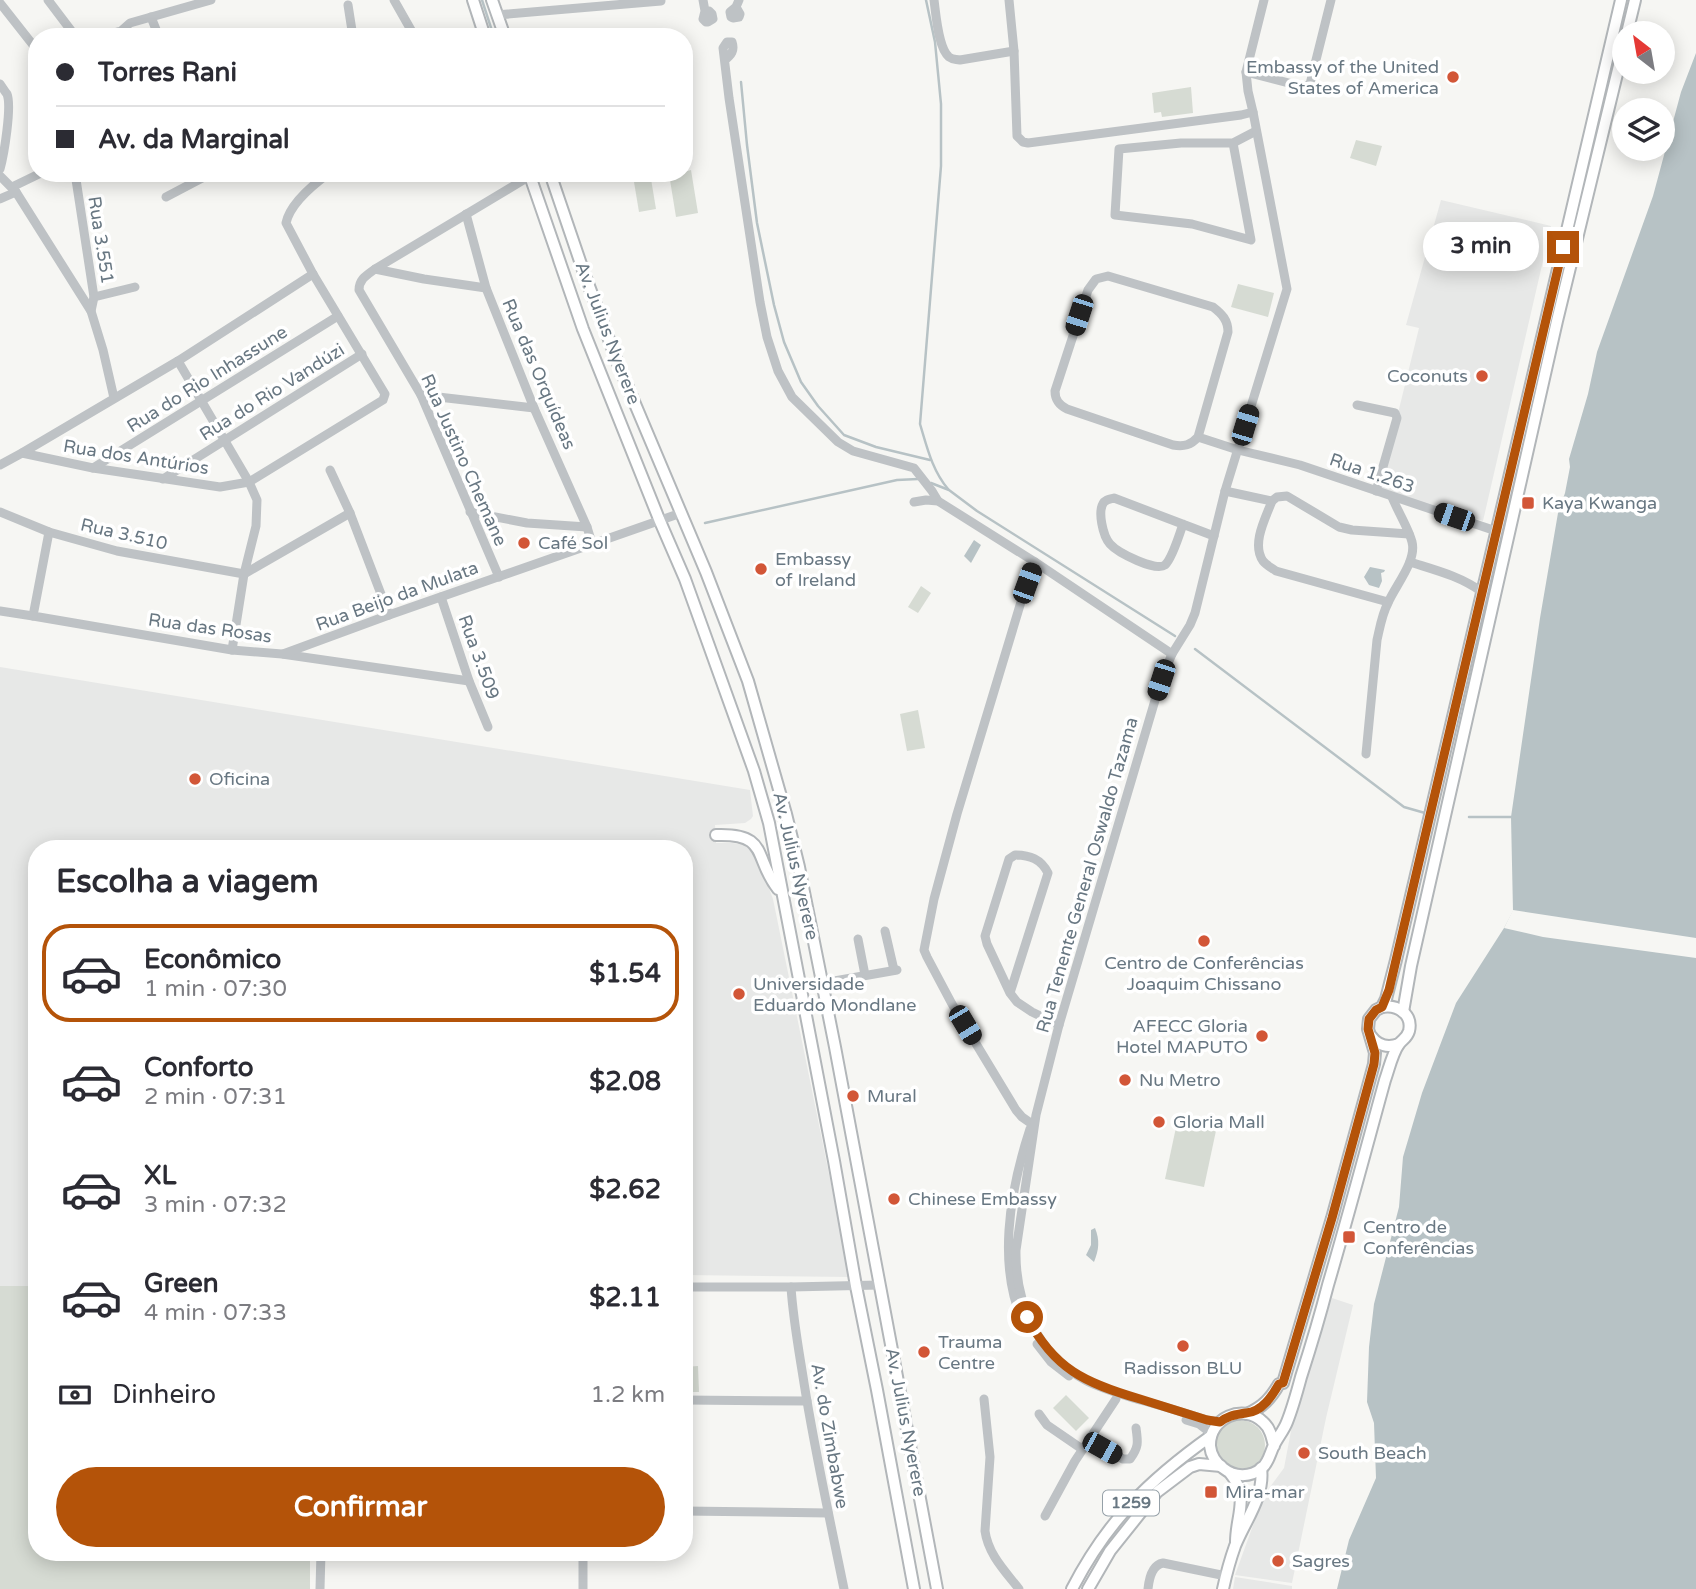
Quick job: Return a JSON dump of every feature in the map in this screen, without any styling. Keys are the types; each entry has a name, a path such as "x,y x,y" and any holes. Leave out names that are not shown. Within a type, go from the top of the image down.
{"main road":[{"path":"473,0 482,28"},
{"path":"492,0 502,28"},
{"path":"1382,1007 1389,990 1622,0"},
{"path":"1630,21 1635,0"},
{"path":"1403,1012 1411,966 1557,321 1615,84"},
{"name":"Av. Julius Nyerere","path":"535,182 583,329 685,579 754,771 769,823 914,1589"},
{"name":"Av. Julius Nyerere","path":"553,182 619,366 706,572 748,681 782,800 799,867 822,983 937,1589"},
{"path":"716,835 730,834 752,842 758,848 774,884 782,894"},
{"path":"1088,1589 1110,1551 1157,1492 1189,1468 1199,1464 1225,1470 1246,1475 1262,1468 1286,1426 1385,1080 1399,1044 1408,1035 1409,1023 1403,1012 1393,1006 1376,1010 1369,1019 1375,1053 1374,1064 1283,1383 1279,1384 1271,1398 1259,1409 1232,1415 1220,1422 1212,1435 1211,1453 1214,1460 1225,1470 1237,1485 1241,1506 1236,1545"},
{"path":"1370,1033 1378,1044 1399,1044"},
{"path":"1247,1413 1263,1422 1269,1429 1274,1446"},
{"name":"1259","path":"1072,1589 1093,1551 1117,1518 1163,1472 1212,1435"},
{"path":"1223,1589 1236,1545 1263,1482 1262,1468"}],"street":[{"path":"48,0 69,28"},
{"path":"124,28 130,23 211,0"},
{"path":"394,0 410,28"},
{"path":"704,0 705,10"},
{"path":"934,0 941,43 948,56 960,60 1014,51"},
{"path":"1009,0 1017,136 1023,142 1253,112"},
{"name":"Rua Tenente General Oswaldo Tazama","path":"1212,1435 1199,1424 1115,1399 1080,1384 1051,1362 1031,1336 1016,1305 1009,1269 1009,1229 1021,1161 1153,705 1172,654 1195,613 1225,491 1288,285 1246,72 1264,0"},
{"path":"1246,72 1304,87 1310,84 1331,0"},
{"path":"497,15 661,1"},
{"path":"0,3 28,39"},
{"path":"348,5 352,28"},
{"path":"151,17 155,28"},
{"path":"725,60 766,337 778,372 792,397 838,442 853,451 914,468 938,501 1172,654"},
{"path":"0,84 7,93 8,108 0,169"},
{"path":"1233,143 1251,240 1192,224 1115,215 1119,149 1181,143 1233,143 1256,131"},
{"path":"0,199 7,184 28,177"},
{"name":"Rua 3.551","path":"76,182 94,297 91,311"},
{"path":"166,197 194,182"},
{"path":"318,182 306,191 287,217 286,223 362,355"},
{"path":"375,269 519,182"},
{"path":"7,184 91,311 114,398"},
{"name":"Rua das Orquídeas","path":"466,214 486,288 592,543"},
{"path":"375,269 486,288"},
{"name":"Rua Justino Chemane","path":"375,269 362,279 359,290 421,395 499,577"},
{"path":"0,464 178,361 313,274"},
{"path":"1108,276 1213,307 1225,319 1228,332 1198,437 1186,446 1173,445 1061,407 1055,391 1087,290 1096,279 1108,276"},
{"path":"94,297 135,287"},
{"name":"Rua do Rio Inhassune","path":"93,468 338,316"},
{"name":"Rua dos Antúrios","path":"22,453 163,480 220,487 249,482 383,400 385,394 362,355"},
{"name":"Rua do Rio Vandúzi","path":"163,480 362,355"},
{"path":"178,361 257,500 256,526 244,574 232,650"},
{"path":"421,395 534,408"},
{"path":"1357,405 1395,413 1397,418 1376,491"},
{"name":"Rua 1.263","path":"1198,437 1300,465 1496,531"},
{"path":"330,470 350,513 389,615"},
{"path":"1225,491 1272,501"},
{"path":"1388,602 1276,571 1263,561 1258,547 1259,539 1272,501 1282,495 1339,527 1409,534"},
{"path":"1366,754 1381,621 1410,562 1413,548 1392,497"},
{"path":"1183,524 1168,562 1162,567 1154,567 1119,551 1108,542 1101,509 1104,502 1114,498 1183,524 1214,536"},
{"path":"914,502 938,501"},
{"name":"Rua 3.510","path":"0,512 49,532 117,551 244,574"},
{"path":"470,512 527,523 587,527"},
{"path":"244,574 350,513"},
{"name":"Rua Beijo da Mulata","path":"282,654 681,513"},
{"path":"33,616 49,532"},
{"path":"1034,1119 1022,1117 1016,1110 952,1004 924,950 934,899 957,814 1035,562"},
{"path":"1410,562 1455,576 1482,592"},
{"path":"1027,583 1035,573 1046,570"},
{"name":"Rua 3.509","path":"440,597 488,727"},
{"name":"Rua das Rosas","path":"0,611 232,650 282,654 469,681"},
{"path":"1010,993 1048,873 1036,858 1027,855 1015,855 1009,859 985,936 993,958 1010,993 1017,1002 1059,1026"},
{"path":"822,983 896,970 885,931"},
{"path":"858,939 865,975"},
{"name":"Rua Tenente General Oswaldo Tazama","path":"1034,1119 1020,1215 1016,1269 1022,1302 1036,1334 1046,1348 1084,1380 1119,1394 1220,1422"},
{"path":"693,1287 879,1285"},
{"name":"Av. do Zimbabwe","path":"791,1287 792,1310 807,1401 844,1589"},
{"path":"985,1399 990,1457 985,1531 991,1552 1019,1589"},
{"path":"1045,1516 1082,1449 1115,1399"},
{"path":"693,1400 807,1401"},
{"path":"1039,1414 1047,1425 1082,1449"},
{"path":"1088,1440 1117,1457 1130,1459 1138,1444 1136,1428"},
{"path":"693,1511 828,1513"},
{"path":"320,1589 321,1561"},
{"path":"583,1561 583,1589"},
{"path":"1148,1589 1153,1569 1163,1563 1226,1576"}],"shaded area":[{"path":"1696,53 1696,1589 1337,1589 1349,1540 1376,1478 1374,1423 1367,1402 1369,1347 1374,1304 1399,1207 1403,1157 1422,1093 1456,1003 1513,911 1511,817 1540,618 1558,513 1570,467 1569,459 1597,352 1653,196 1662,161 1675,161 1675,114"},
{"path":"1191,87 1193,113 1162,117 1161,112 1154,113 1152,93"},
{"path":"1356,140 1382,146 1376,166 1350,158"},
{"path":"634,182 652,182 656,209 639,212"},
{"path":"670,182 693,182 698,213 676,217"},
{"path":"1441,200 1551,226 1483,521 1379,490 1419,328 1406,325"},
{"path":"1238,284 1274,293 1268,317 1231,307"},
{"path":"974,540 981,545 971,563 964,556"},
{"path":"1370,567 1385,570 1381,573 1379,588 1369,585 1364,577"},
{"path":"921,586 931,593 918,613 908,607"},
{"name":"Universidade Eduardo Mondlane","path":"0,667 750,790 753,816 745,823 715,825 716,843 744,845 752,851 757,856 773,899 850,1277 693,1275 693,840 28,840 28,1286 0,1286"},
{"path":"918,710 925,748 907,751 900,714"},
{"path":"1178,1118 1217,1126 1204,1187 1165,1179"},
{"path":"1095,1228 1098,1245 1094,1262 1086,1255 1091,1245 1091,1230"},
{"path":"0,1286 28,1286 28,1561 310,1561 310,1589 0,1589"},
{"path":"1332,1298 1353,1305 1326,1418 1292,1583 1235,1575 1264,1495 1284,1468 1294,1415"},
{"path":"693,1366 698,1366 699,1392 693,1392"},
{"path":"1066,1395 1089,1418 1076,1431 1053,1408"},
{"path":"1240,1420 1258,1427 1265,1445 1258,1463 1240,1470 1222,1463 1215,1445 1222,1427"},
{"path":"1235,1577 1292,1586 1292,1589 1233,1589"}],"pier":[{"path":"1513,910 1696,938 1696,958 1543,937 1504,928"}],"waterway":[{"path":"482,0 491,28"},
{"path":"926,0 935,42 941,104 941,166 920,424 934,466 948,489"},
{"path":"741,82 757,223 784,342 801,382 844,435 876,447 930,460"},
{"path":"705,523 897,480 918,479"},
{"path":"931,483 949,490 977,511 1175,636"},
{"path":"1195,649 1404,807 1425,813"},
{"path":"1469,817 1511,817"}],"place":[{"name":"Embassy of the United States of America","path":"1453,77"},
{"name":"Coconuts","path":"1482,376"},
{"name":"Kaya Kwanga","path":"1528,503"},
{"name":"Café Sol","path":"524,543"},
{"name":"Embassy of Ireland","path":"761,569"},
{"name":"Oficina","path":"195,779"},
{"name":"Centro de Conferências Joaquim Chissano","path":"1204,941"},
{"name":"Universidade Eduardo Mondlane","path":"739,994"},
{"name":"AFECC Gloria Hotel MAPUTO","path":"1262,1036"},
{"name":"Nu Metro","path":"1125,1080"},
{"name":"Mural","path":"853,1096"},
{"name":"Gloria Mall","path":"1159,1122"},
{"name":"Chinese Embassy","path":"894,1199"},
{"name":"Centro de Conferências","path":"1349,1237"},
{"name":"Radisson BLU","path":"1183,1346"},
{"name":"Trauma Centre","path":"924,1352"},
{"name":"South Beach","path":"1304,1453"},
{"name":"Mira-mar","path":"1211,1492"},
{"name":"Sagres","path":"1278,1561"}],"route":[{"path":"1027,1317 1046,1348 1084,1380 1119,1394 1207,1420 1220,1422 1232,1415 1259,1409 1271,1398 1279,1384 1283,1383 1374,1064 1375,1053 1368,1029 1369,1019 1382,1007 1389,990 1563,247"}]}
